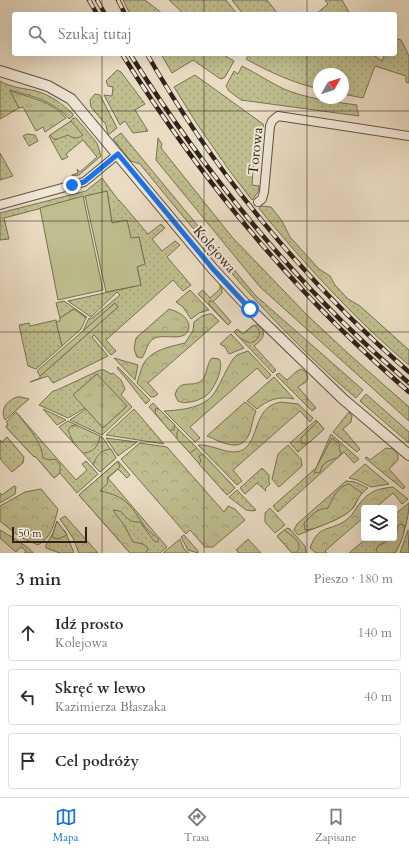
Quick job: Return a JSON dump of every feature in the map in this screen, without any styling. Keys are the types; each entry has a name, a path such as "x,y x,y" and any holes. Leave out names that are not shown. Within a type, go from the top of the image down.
{"street":[{"name":"Kolejowa","path":"0,71 48,86 68,96 213,269 250,309 343,399 409,455"},
{"name":"Torowa","path":"258,202 262,199 264,192 270,126 272,121 278,116 409,136"},
{"path":"0,204 84,182 118,154"}],"green space":[{"path":"123,0 145,0 160,12 129,12"},
{"path":"169,0 226,0 235,12 182,12"},
{"path":"232,0 267,0 276,12 241,12"},
{"path":"325,0 342,0 349,12 318,12 328,4"},
{"path":"397,39 401,40 409,56 409,83 406,82 406,76 375,66 363,98 349,95 349,68 313,68 313,87 282,77 246,59 248,56 375,56 382,61 384,56 397,56"},
{"path":"162,56 225,56 234,61 225,77 222,79 193,60 172,73"},
{"path":"242,66 284,89 313,98 313,104 357,105 359,116 241,100 229,91 226,86 234,71 238,74"},
{"path":"117,70 121,72 145,104 135,110 148,131 133,133 125,121 120,125 104,95 112,96 113,87 108,86 106,81"},
{"path":"195,75 263,124 264,129 256,129 252,185 259,186 258,192 252,200 197,124 174,87"},
{"path":"0,81 47,95 65,107 73,114 73,116 69,119 50,103 10,90 19,108 0,119"},
{"path":"10,91 48,104 61,112 66,118 45,132 43,127 36,131 23,107 19,108"},
{"path":"95,94 100,95 117,128 108,135 106,125 91,107 90,100"},
{"path":"73,118 76,118 97,143 101,156 79,175 72,176 78,173 77,169 80,172 97,157 83,140 66,154 68,157 62,160 49,136"},
{"path":"71,121 83,135 76,138 68,135 55,140 50,135"},
{"path":"121,133 255,295 363,390 356,398 298,344 270,315 216,256 140,164 131,161 113,139"},
{"path":"27,134 35,135 38,141 29,146 23,136"},
{"path":"158,138 162,144 161,148 232,237 307,315 409,407 409,421 260,287 156,160"},
{"path":"0,153 13,176 0,180"},
{"path":"102,178 119,201 148,234 161,224 165,228 152,239 162,251 175,241 180,245 167,257 191,285 183,291 173,280 106,340 116,351 111,355 94,335 92,337 108,356 53,383 48,376 30,382 40,378 40,376 118,307 115,303 83,331 89,318 91,319 120,295 117,292 91,317 68,301 141,285 137,266 145,264 139,237 131,239 112,223 107,191 4,218 9,239 0,240 0,213 86,191"},
{"path":"107,191 112,223 127,220 131,238 139,237 145,264 137,267 141,285 106,292 85,196"},
{"path":"83,196 103,290 58,300 40,208"},
{"path":"261,206 271,207 282,221 290,237 319,269 330,276 335,285 348,299 360,306 409,350 409,365 371,331 317,276 266,217 259,208"},
{"path":"220,284 222,286 222,293 213,302 231,322 228,325 198,294 203,290 210,298 220,289"},
{"path":"190,290 209,310 199,313 191,319 183,307 176,302"},
{"path":"64,301 87,317 86,318 74,309 60,318 56,303"},
{"path":"209,301 213,301 231,322 228,325 209,304"},
{"path":"115,303 118,307 40,376 37,371"},
{"path":"74,309 86,318 81,329 62,346 56,322 60,321 60,318"},
{"path":"169,309 184,316 189,325 188,331 185,335 181,336 158,337 153,339 148,345 142,358 137,357 134,349 136,338"},
{"path":"212,314 219,321 148,383 158,394 151,397 137,383 145,361 160,350 185,343 193,331 194,322 202,316"},
{"path":"56,320 62,346 36,369 28,366 19,325 29,323 30,326"},
{"path":"254,325 260,333 256,340 250,343 240,338 234,332 237,329 243,334"},
{"path":"257,325 263,330 263,335 262,339 254,346 276,370 273,373 234,332 237,329 243,334 252,326"},
{"path":"231,334 244,348 229,354 225,347 220,344"},
{"path":"248,351 271,375 267,379 257,368 190,427 200,438 195,442 164,411 185,409 205,402 215,392 233,359 237,355"},
{"path":"114,358 138,365 135,380"},
{"path":"212,358 219,359 221,367 218,378 210,392 203,398 194,401 185,403 178,401 175,395 179,387 201,381 205,376"},
{"path":"118,367 150,400 146,404 117,368"},
{"path":"301,369 306,372 308,378 306,382 298,387 316,408 312,411 276,375 279,373 287,380"},
{"path":"100,370 104,370 111,374 113,373 121,380 125,389 121,395 132,407 102,435 70,420 86,409 103,428 126,407 97,374 74,395 85,408 68,418 39,405 53,391"},
{"path":"97,374 127,406 103,428 73,395"},
{"path":"274,377 294,399 274,399 257,409 247,401"},
{"path":"366,394 409,432 409,443 360,401"},
{"path":"17,397 29,399 5,420 3,413 5,406"},
{"path":"245,402 256,411 250,432 242,443 231,445 207,436"},
{"path":"281,402 298,404 313,418 310,422 300,411 233,470 242,481 237,485 198,445 230,452 243,449 249,444 253,437 264,412 271,406"},
{"path":"153,403 235,488 227,495 149,407"},
{"path":"156,408 159,409 175,425 174,429 170,431 155,413"},
{"path":"43,409 66,420 57,425"},
{"path":"134,409 164,444 106,435"},
{"path":"16,412 76,480 87,470 82,464 86,461 98,474 77,493 60,473 54,478 35,456 34,457 6,427 8,424 6,422"},
{"path":"16,412 37,440 43,458 50,460 55,459 60,464 60,473 54,478 35,456 34,457 6,427 8,424 6,422"},
{"path":"349,412 352,416 351,422 343,429 360,449 357,452 333,432"},
{"path":"316,420 324,429 298,452 290,443"},
{"path":"316,420 324,429 310,442 305,444 301,443 301,438 317,422"},
{"path":"68,421 103,438 116,458 100,472 59,427"},
{"path":"76,425 100,436 97,446 93,450 83,453 74,444 68,430 71,426"},
{"path":"179,430 197,448 190,453 177,439 177,432"},
{"path":"331,434 359,459 354,463 344,452 278,512 273,506 316,468"},
{"path":"7,437 24,457 23,463 12,472 0,459 0,440 2,442"},
{"path":"106,438 137,442 118,456"},
{"path":"332,438 340,445 339,449 341,453 339,457 325,463 320,472 314,472"},
{"path":"140,443 167,447 224,512 228,506 235,509 245,520 213,547 205,547 190,530 186,534 121,459"},
{"path":"288,445 301,459 302,466 279,487 272,479 278,454"},
{"path":"386,448 393,449 398,455 398,460 389,469 405,487 403,489 365,458 367,457 370,460"},
{"path":"111,449 116,458 100,472 93,465 94,462 102,452"},
{"path":"203,454 235,488 227,495 199,464 201,461 199,456"},
{"path":"118,461 130,475 127,478 118,469 108,478 167,547 160,553 130,553 79,495"},
{"path":"118,461 120,467 107,478 108,483 100,491 116,496 127,503 145,527 159,540 157,542 154,541 140,522 132,521 122,512 113,510 124,525 133,542 143,544 148,548 146,553 130,553 79,495"},
{"path":"365,464 389,484 371,487 349,478"},
{"path":"262,468 269,475 270,484 265,489 266,491 257,483 245,494 240,488"},
{"path":"346,481 355,482 368,488 359,496 354,507 346,514 335,520 298,535 294,530 297,524"},
{"path":"349,484 362,493 352,509 343,516 330,522 316,528 305,530 304,523 317,511 328,508 339,490 345,485"},
{"path":"14,486 16,487 15,494 0,503 0,493 2,495"},
{"path":"393,487 408,499 402,504 393,493 379,505 361,505 361,520 325,551 327,553 316,553 310,548 317,535 324,530 347,520 368,495 381,489"},
{"path":"41,489 58,509 54,525 49,534 43,542 38,545 20,537 0,521 0,506 25,492"},
{"path":"237,490 256,510 246,510 229,497"},
{"path":"409,503 405,528 395,553 349,553 363,541 397,541 397,513"},
{"path":"270,508 285,525 275,533 265,522 265,513"},
{"path":"65,516 98,553 79,553 73,538 60,519"},
{"path":"57,521 65,531 74,553 60,553 46,548"},
{"path":"57,521 67,535 58,539 52,537"},
{"path":"400,524 404,525 402,539 395,553 378,553 376,550 379,545 386,541 397,541 397,528"},
{"path":"287,528 290,529 305,546 306,553 292,553 277,536"},
{"path":"0,530 24,545 33,553 25,553 26,551 21,547 16,552 0,538"},
{"path":"284,530 294,537 298,543 299,546 296,553 292,553 277,536"},
{"path":"408,530 409,553 400,553"},
{"path":"184,535 198,551 198,553 188,550 181,537"},
{"path":"180,539 184,549 189,553 163,553"},
{"path":"248,539 261,553 239,553 236,550"}],"railway":[{"path":"89,0 96,12"},
{"path":"97,0 104,12"},
{"path":"118,0 124,12"},
{"path":"123,56 152,101 184,146 253,234 289,276 328,316 367,355 409,392"},
{"path":"131,56 191,144 257,229 330,309 409,383"},
{"path":"148,56 202,141 264,224 334,301 409,372"}],"route":[{"path":"72,185 84,182 118,154 213,269 250,309"}]}
